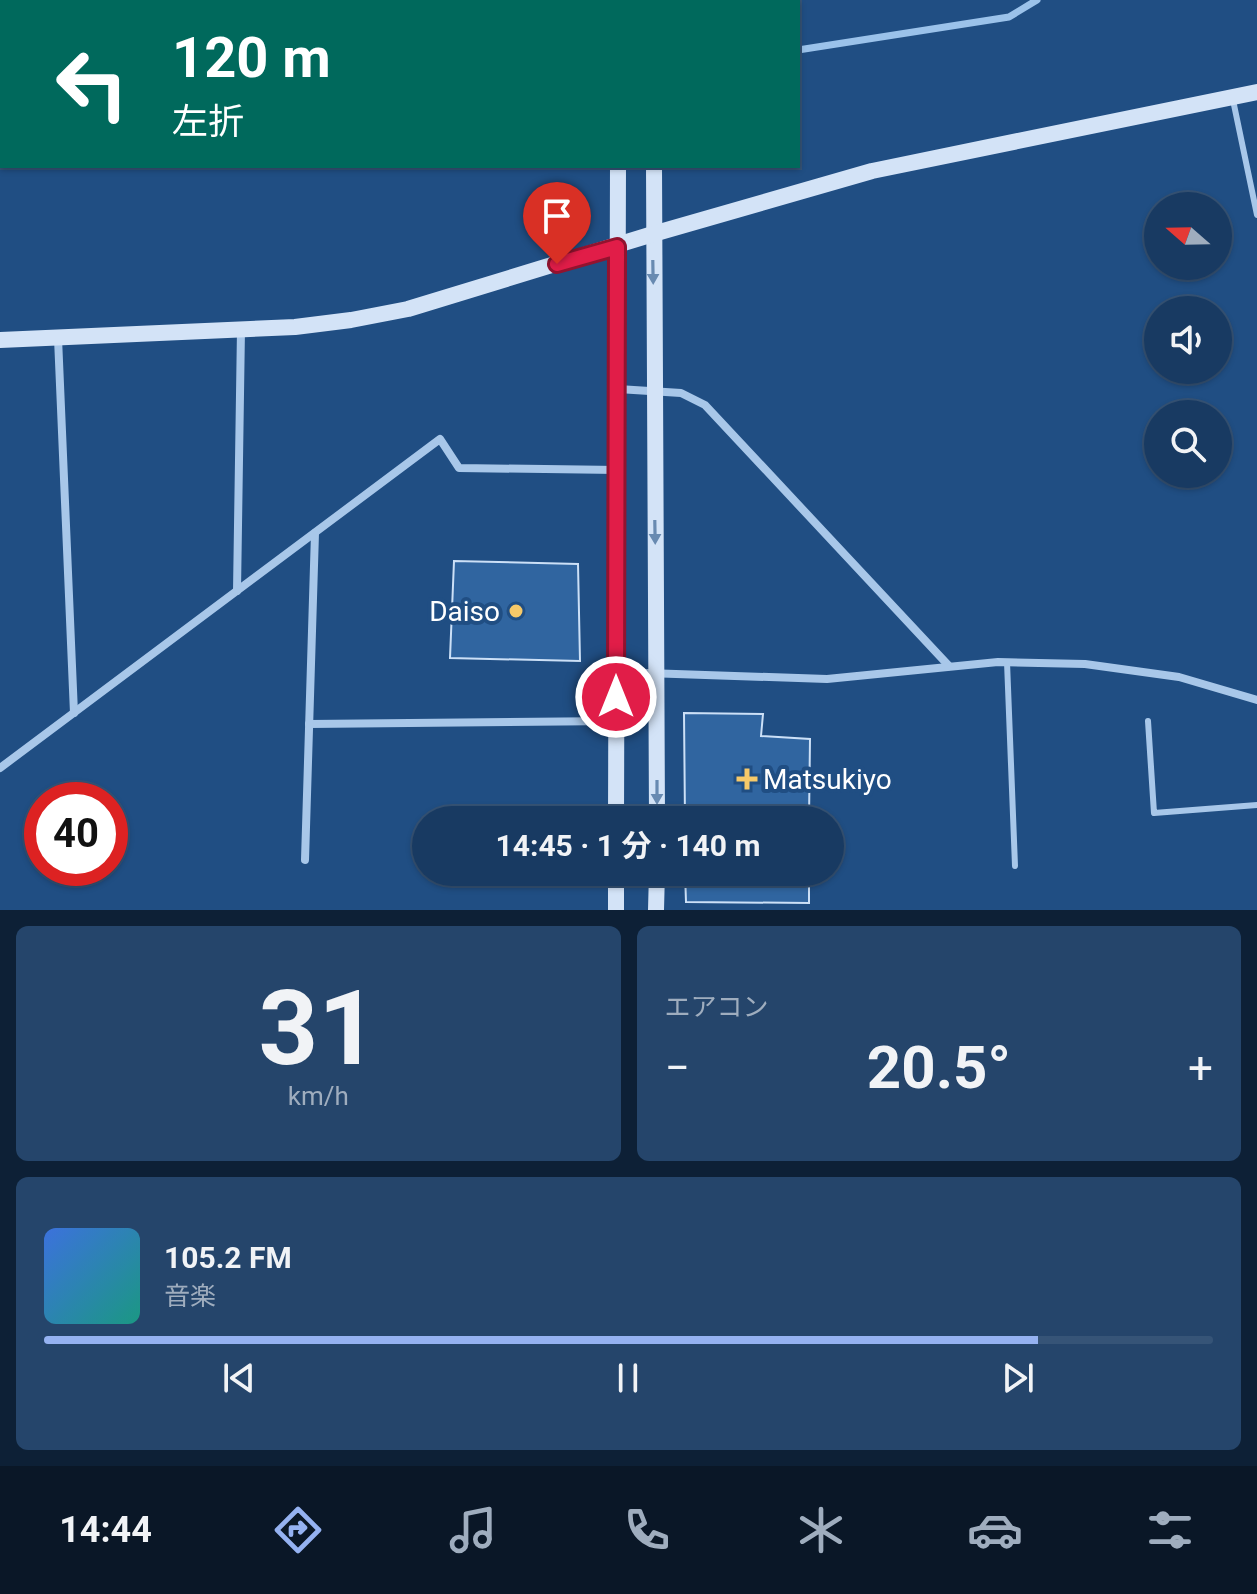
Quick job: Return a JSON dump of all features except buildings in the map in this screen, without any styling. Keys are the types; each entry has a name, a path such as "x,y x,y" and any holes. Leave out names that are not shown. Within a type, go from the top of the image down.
{"street":[{"path":"0,340 337,322 408,309 872,171 1257,92"},
{"path":"616,806 618,168"},
{"path":"654,168 657,806"},
{"path":"237,591 241,329"},
{"path":"58,338 74,713"},
{"path":"618,389 681,393 705,405 949,666"},
{"path":"0,768 440,439 459,468 618,470"},
{"path":"305,860 315,533"},
{"path":"616,672 827,679 1007,662 1085,664 1179,677 1257,700"},
{"path":"309,724 616,721"},
{"path":"616,886 616,910"},
{"path":"656,910 657,886"}],"lane":[{"path":"1232,97 1257,215"},
{"path":"1007,662 1015,866"},
{"path":"1148,721 1154,813 1257,805"}],"waterway":[{"path":"800,50 1009,17 1037,0"}],"place":[{"name":"Daiso","path":"516,611"},
{"name":"Matsukiyo","path":"747,779"}],"route":[{"path":"557,264 617,247 616,697"}]}
